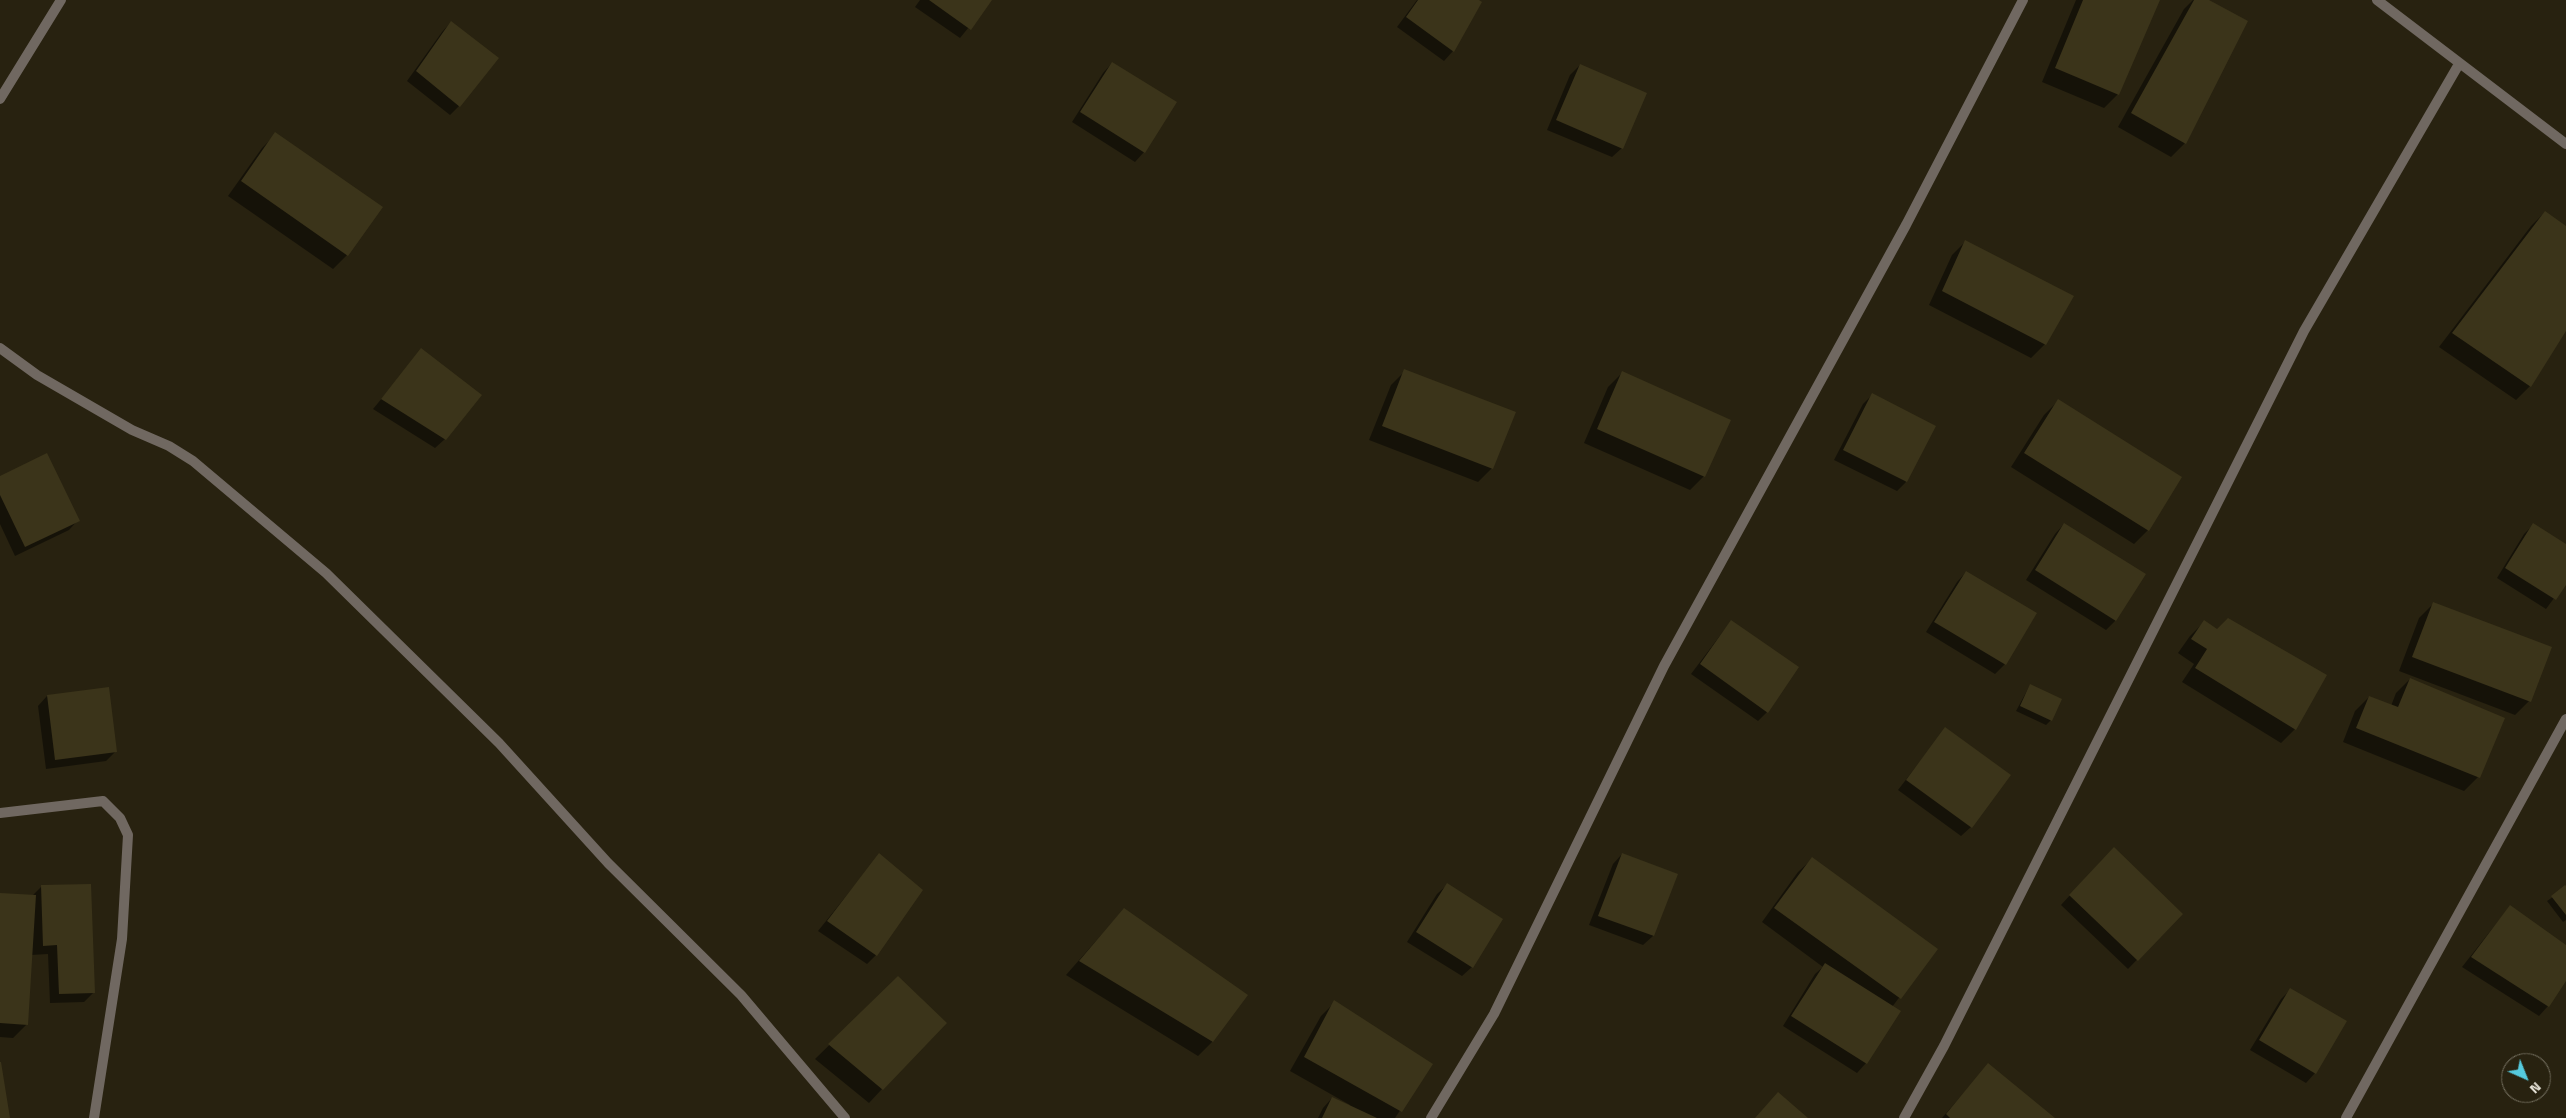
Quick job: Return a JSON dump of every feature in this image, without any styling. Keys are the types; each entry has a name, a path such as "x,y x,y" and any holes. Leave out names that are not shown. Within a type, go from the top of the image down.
{"street":[{"path":"0,99 61,0"},
{"path":"1431,1118 1494,1014 1664,666 1906,225 2023,0"},
{"path":"2378,0 2459,64 2566,144"},
{"path":"1904,1118 1949,1037 2304,331 2459,64"},
{"path":"0,348 61,388 132,430 169,446 193,461 326,573 499,743 608,863 741,994 845,1118"},
{"path":"2346,1118 2566,719"},
{"path":"0,813 103,802 120,818 128,835 122,939 94,1118"}],"building":[{"path":"929,0 992,0 971,30"},
{"path":"1418,0 1479,0 1482,2 1454,52 1406,17"},
{"path":"2083,0 2160,0 2119,95 2055,68"},
{"path":"2194,0 2209,0 2248,21 2186,144 2131,113"},
{"path":"451,21 499,58 460,107 416,71"},
{"path":"1112,62 1177,102 1145,153 1080,112"},
{"path":"1580,64 1647,93 1623,149 1556,120"},
{"path":"275,132 383,207 348,256 241,181"},
{"path":"2545,211 2566,226 2566,331 2531,387 2452,333"},
{"path":"1965,240 2074,296 2046,345 1942,291"},
{"path":"421,348 482,395 446,440 381,399"},
{"path":"1404,369 1516,412 1493,469 1382,426"},
{"path":"1622,371 1731,420 1705,477 1597,429"},
{"path":"1872,393 1936,426 1907,482 1843,450"},
{"path":"2058,399 2182,477 2149,531 2024,453"},
{"path":"47,453 80,521 25,547 0,495 0,476"},
{"path":"2064,523 2146,574 2116,621 2035,570"},
{"path":"2533,523 2566,544 2566,585 2556,600 2505,568"},
{"path":"1966,571 2037,613 2006,665 1934,622"},
{"path":"2433,602 2552,647 2531,702 2412,657"},
{"path":"2228,618 2327,675 2296,730 2195,668 2207,649 2191,639 2204,620 2217,629"},
{"path":"1731,620 1799,667 1768,713 1700,664"},
{"path":"2410,678 2505,718 2480,778 2356,728 2369,696 2398,707"},
{"path":"2030,684 2062,699 2052,721 2020,706"},
{"path":"109,687 117,752 55,760 47,695"},
{"path":"1945,727 2011,775 1972,828 1906,780"},
{"path":"2114,847 2183,914 2138,961 2069,895"},
{"path":"879,853 923,890 877,956 827,921"},
{"path":"1622,853 1678,874 1654,936 1598,916"},
{"path":"1812,857 1938,949 1901,999 1774,908"},
{"path":"1447,883 1503,919 1473,968 1416,932"},
{"path":"91,884 95,993 59,994 57,945 43,946 41,885"},
{"path":"2566,886 2566,915 2551,896"},
{"path":"0,893 36,895 28,1025 0,1023"},
{"path":"2510,905 2566,945 2566,981 2549,1007 2471,957"},
{"path":"1124,908 1248,995 1213,1042 1079,961"},
{"path":"1825,963 1901,1011 1867,1064 1791,1016"},
{"path":"898,976 947,1023 883,1090 828,1044"},
{"path":"2290,988 2347,1021 2316,1074 2259,1040"},
{"path":"1334,1000 1433,1064 1402,1112 1304,1057"},
{"path":"1,1062 10,1118 0,1118"},
{"path":"1988,1063 2055,1118 1950,1118 1946,1114"},
{"path":"1778,1092 1808,1118 1755,1118"},
{"path":"1332,1097 1377,1118 1322,1118"}]}
